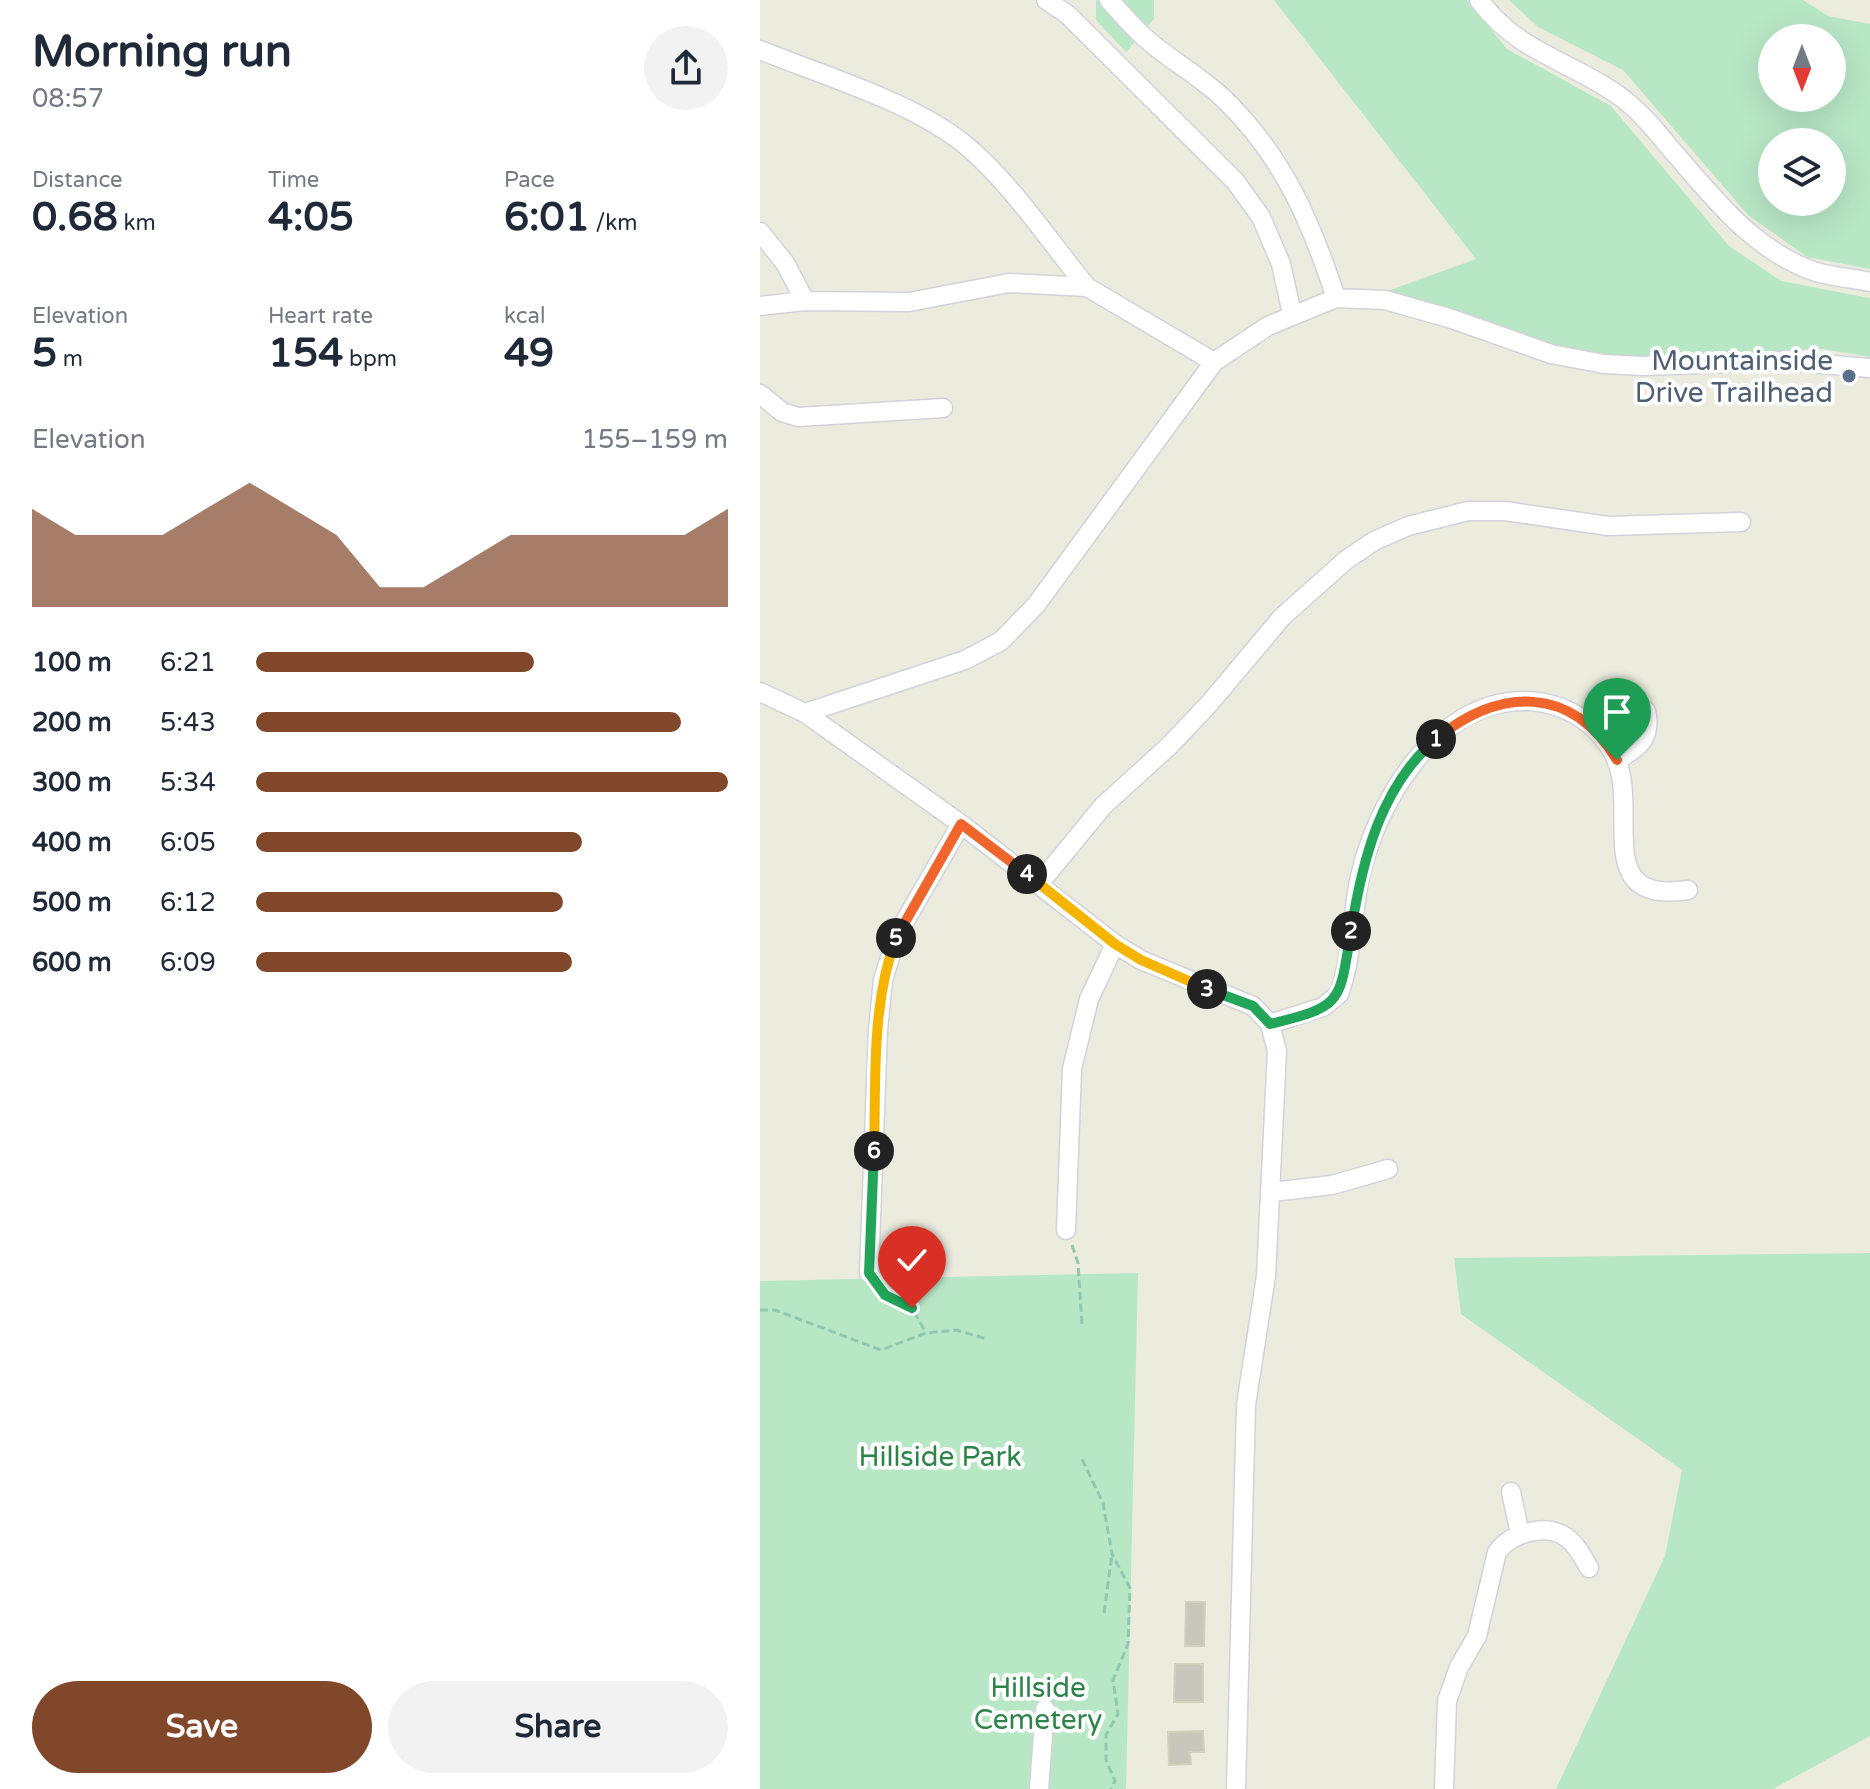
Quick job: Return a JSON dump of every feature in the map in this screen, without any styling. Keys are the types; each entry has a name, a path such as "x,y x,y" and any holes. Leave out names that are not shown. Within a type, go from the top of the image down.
{"street":[{"path":"1046,0 1067,14 1235,181 1261,217 1281,264 1292,314"},
{"path":"1109,0 1144,37 1227,101 1280,164 1294,188 1323,257 1336,298"},
{"path":"1479,0 1507,31 1533,51 1607,88 1638,110 1713,197 1756,238 1809,269 1870,282"},
{"path":"760,50 909,111 956,138 988,167 1087,287 1214,362"},
{"path":"760,232 785,263 805,301"},
{"path":"760,306 805,301 909,302 1009,283 1087,287"},
{"path":"805,713 965,660 1001,641 1018,627 1214,362 1268,326 1336,298 1385,300 1551,354 1604,364 1644,366 1786,361 1870,368"},
{"path":"760,394 782,412 798,417 943,408"},
{"path":"1039,884 1103,806 1169,746 1209,704 1282,617 1346,560 1374,541 1408,526 1468,511 1505,511 1608,526 1741,522"},
{"path":"760,692 805,713 961,824 1115,944 1141,960 1253,1006 1270,1024 1277,1060 1272,1192 1260,1327 1246,1405 1236,1789"},
{"path":"1270,1024 1303,1016 1323,1007 1339,994 1359,880 1372,835 1408,771 1428,747 1472,715 1503,703 1524,701 1569,710 1604,738 1617,760 1624,798 1623,852 1630,874 1647,888 1673,892 1688,890"},
{"path":"1589,723 1616,703 1626,702 1646,711 1649,725 1646,738 1638,749 1617,760"},
{"path":"869,1273 878,1030 883,980 897,935 961,824"},
{"path":"1066,1230 1072,1069 1089,999 1115,944"},
{"path":"1272,1192 1332,1185 1388,1169"},
{"path":"1511,1492 1520,1534"},
{"path":"1444,1789 1445,1721 1451,1685 1477,1636 1497,1552 1503,1544 1520,1534 1545,1532 1564,1535 1589,1568"},
{"path":"1039,1789 1045,1709"}],"path":[{"path":"1066,1230 1078,1263 1082,1325"},
{"path":"869,1273 885,1295 912,1308 926,1333"},
{"path":"760,1310 775,1310 881,1350 926,1333 956,1330 987,1339"},
{"path":"1082,1459 1103,1503 1112,1554 1104,1613"},
{"path":"1111,1789 1115,1781 1106,1760 1106,1735 1118,1714 1113,1680 1128,1644 1130,1588 1112,1554"}],"green space":[{"path":"1096,0 1154,0 1154,19 1126,52 1096,20"},
{"path":"1274,0 1467,0 1507,49 1611,106 1729,246 1781,281 1870,298 1870,357 1823,349 1605,359 1448,326 1382,293 1476,259"},
{"path":"1509,0 1803,0 1828,16 1870,24 1870,269 1807,257 1748,215 1623,70 1538,27"},
{"path":"1870,1253 1870,1736 1773,1789 1556,1789 1665,1556 1682,1470 1461,1314 1454,1258"},
{"name":"Hillside Park","path":"1138,1273 1126,1789 760,1789 760,1281"}],"building":[{"path":"1186,1602 1205,1602 1204,1646 1185,1646"},
{"path":"1175,1664 1203,1664 1203,1702 1174,1702"},
{"path":"1203,1731 1204,1752 1190,1752 1191,1764 1169,1765 1168,1732"}],"place":[{"name":"Mountainside Drive Trailhead","path":"1849,376"}],"route":[{"path":"912,1308 885,1295 869,1273 880,1004 883,980 897,935 961,824 1115,944 1141,960 1192,983 1253,1006 1270,1024 1303,1016 1323,1007 1339,994 1359,880 1372,835 1408,771 1447,730 1488,706 1524,701 1549,704 1569,710 1589,723 1604,738 1617,760"}],"park label":[{"name":"Hillside Cemetery","path":"1038,1703"}]}
